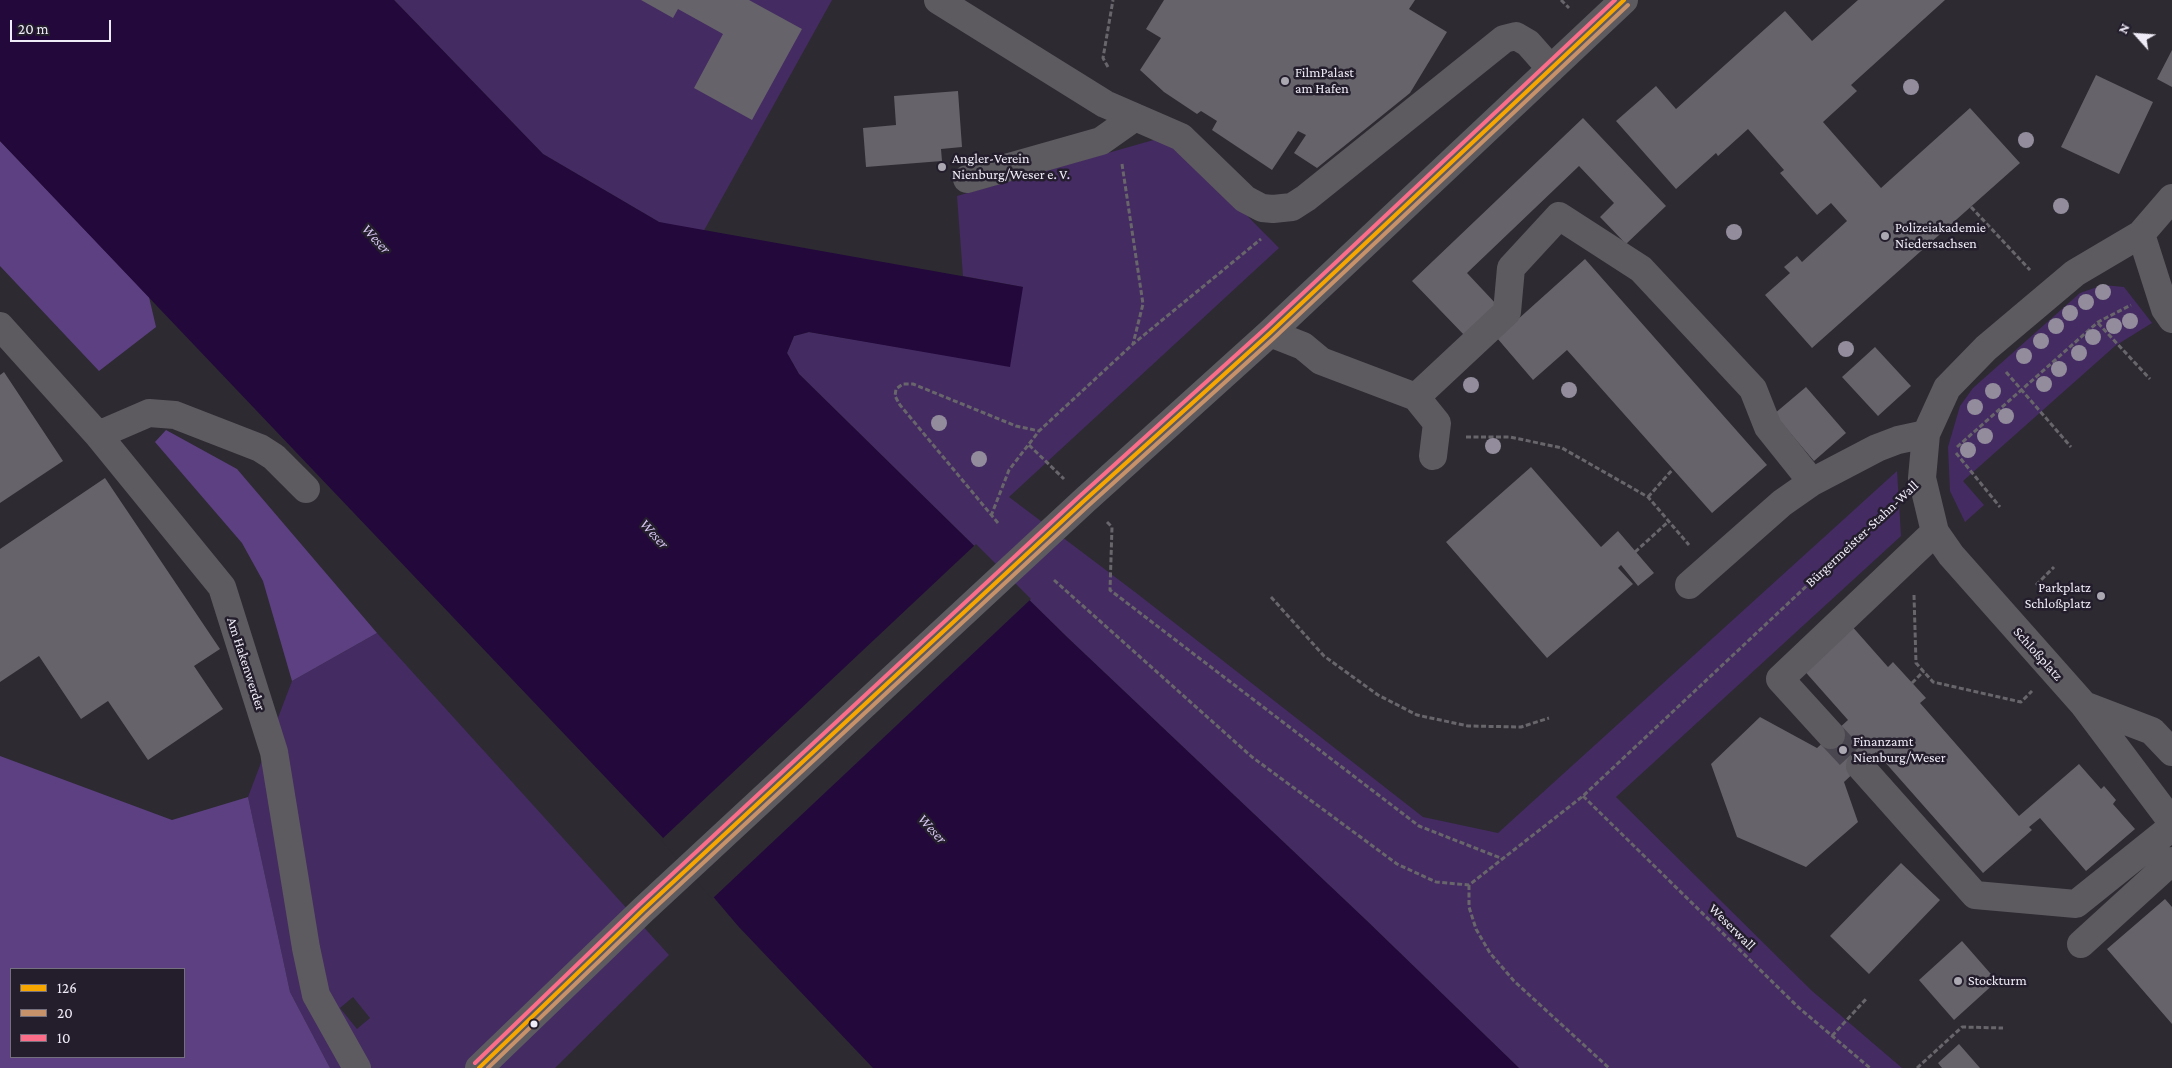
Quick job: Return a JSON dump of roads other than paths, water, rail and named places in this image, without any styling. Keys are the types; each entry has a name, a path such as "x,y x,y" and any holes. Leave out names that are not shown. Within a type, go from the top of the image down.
{"street":[{"path":"938,0 1105,104 1181,138 1245,200 1262,208 1292,207 1306,198 1504,39 1516,36 1528,42 1551,69"},
{"path":"479,1068 643,910 1062,521 1270,333 1624,0"},
{"path":"967,179 1101,141 1135,117"},
{"name":"Bürgermeister-Stahn-Wall","path":"1922,478 1926,434 1947,388 1986,348 2075,273 2141,234 2172,198"},
{"path":"1416,397 1507,312 1511,268 1559,216 1641,269 1752,389 1768,427 1812,482"},
{"path":"2141,234 2165,289 2165,309 2172,319"},
{"name":"Am Hakenwerder","path":"0,326 98,435 222,588 274,752 306,948 316,995 357,1068"},
{"path":"1270,333 1303,346 1321,360 1416,397 1437,423 1434,446"},
{"path":"98,435 149,413 175,416 260,448 274,457 306,489"},
{"path":"1699,577 1782,503 1812,482 1878,448 1898,440 1926,434"},
{"name":"Schloßplatz","path":"1922,478 1935,532 1951,555 2084,705 2172,822"},
{"path":"1831,735 1780,679 1935,532"},
{"path":"2084,705 2152,731 2172,752"},
{"path":"1860,766 1975,895 2076,904 2172,827"},
{"path":"2080,944 2172,861"}],"water":[{"name":"Weser","path":"0,0 394,0 543,154 659,222 1023,287 1010,367 809,332 794,336 787,353 799,374 1068,638 1366,920 1519,1068 873,1068 738,926 666,841 0,141"}],"tunnel":[{"path":"1831,735 1860,766"}],"place":[{"name":"FilmPalast am Hafen","path":"1285,81"},
{"name":"Angler-Verein Nienburg/Weser e. V.","path":"942,167"},
{"name":"Polizeiakademie Niedersachsen","path":"1885,236"},
{"name":"Parkplatz Schloßplatz","path":"2101,596"},
{"name":"Finanzamt Nienburg/Weser","path":"1843,750"},
{"name":"Stockturm","path":"1958,981"}]}
